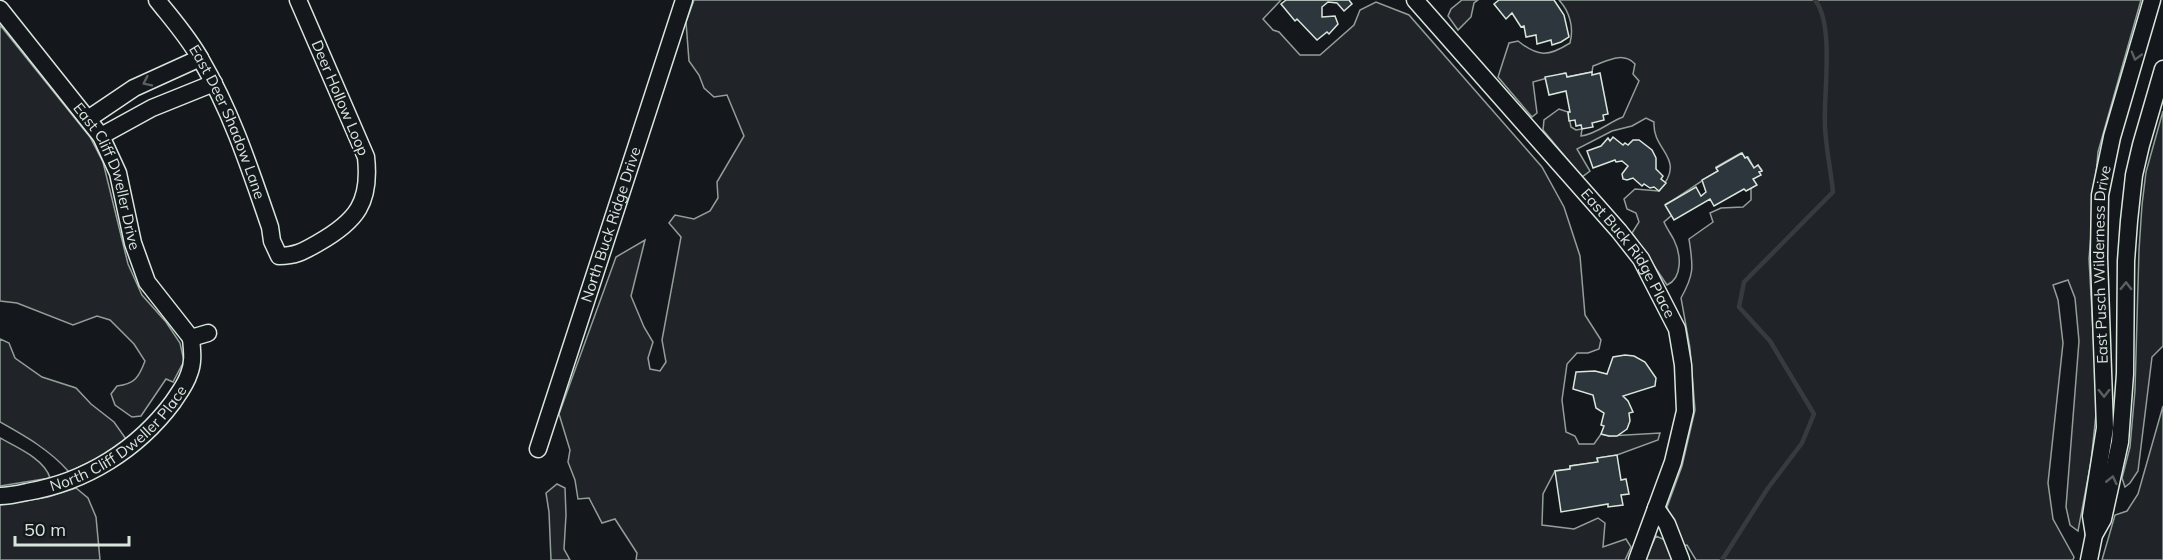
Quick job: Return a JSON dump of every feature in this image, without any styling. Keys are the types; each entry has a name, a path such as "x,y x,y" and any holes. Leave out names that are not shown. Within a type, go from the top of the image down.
{"street":[{"name":"East Deer Shadow Lane","path":"157,0 200,58 214,83 237,132 270,227 272,241 279,256"},
{"name":"Deer Hollow Loop","path":"279,256 293,256 341,230 360,207 366,189 368,172 366,157 298,0"},
{"name":"North Buck Ridge Drive","path":"538,450 684,0"},
{"name":"East Buck Ridge Place","path":"1415,0 1620,231 1641,259 1677,329 1683,365 1685,411 1673,462 1637,560"},
{"name":"East Pusch Wilderness Drive","path":"2094,535 2091,516 2105,428 2098,258 2100,195 2112,137 2152,0"},
{"name":"East Cliff Dweller Drive","path":"0,9 101,136 118,172 133,243 147,282 191,338"},
{"path":"88,119 134,88 200,58"},
{"name":"East Pusch Wilderness Drive","path":"2089,560 2094,535 2103,519 2120,442 2126,374 2126,261 2134,175 2163,69"},
{"path":"101,136 152,108 214,83"},
{"path":"191,338 208,333"},
{"name":"North Cliff Dweller Place","path":"0,496 68,482 118,456 138,440 164,413 182,389 193,357 191,338"},
{"path":"1656,507 1667,524 1681,560"}],"shaded area":[{"path":"694,0 1281,0 1263,19 1273,30 1279,32 1300,55 1320,55 1354,25 1360,10 1376,2 1409,15 1542,167 1564,207 1580,256 1585,315 1601,340 1599,349 1588,353 1577,353 1567,364 1562,400 1566,432 1575,436 1579,444 1594,444 1601,434 1609,436 1660,433 1658,440 1617,455 1597,458 1598,462 1570,466 1570,469 1555,471 1543,494 1542,525 1574,529 1598,518 1605,523 1603,547 1626,539 1631,547 1625,560 636,560 637,553 615,519 602,523 589,498 578,499 575,480 568,462 570,450 559,414 616,257 645,240 631,296 653,342 648,358 650,369 660,371 666,362 662,340 681,237 669,223 675,215 694,219 710,211 718,198 717,182 744,136 727,95 714,97 704,88 699,75 689,61 686,22"},
{"path":"1462,0 1478,0 1474,3 1471,17 1458,30 1448,16 1451,9"},
{"path":"1559,0 2141,0 2098,152 2089,259 2097,404 2091,462 2078,531 2070,525 2066,507 2079,341 2075,298 2068,280 2053,285 2058,300 2063,343 2048,483 2053,519 2074,557 2073,560 1696,560 1687,545 1681,546 1667,507 1682,466 1695,410 1690,348 1681,298 1689,282 1692,269 1689,239 1713,222 1710,213 1721,208 1743,207 1751,200 1751,188 1756,185 1753,179 1760,175 1759,172 1762,170 1758,165 1754,168 1748,157 1745,158 1741,153 1716,167 1718,171 1666,204 1672,215 1664,222 1674,240 1679,259 1676,277 1667,285 1632,233 1639,222 1636,213 1627,209 1624,199 1635,189 1659,191 1667,180 1670,162 1658,141 1654,122 1646,118 1632,126 1612,131 1577,149 1590,171 1582,177 1543,130 1544,120 1559,109 1568,112 1571,127 1576,130 1582,129 1581,136 1592,133 1623,117 1639,81 1633,74 1635,64 1625,58 1615,58 1593,66 1592,72 1567,77 1565,73 1533,82 1537,113 1532,117 1498,77 1509,43 1518,41 1531,50 1549,53 1570,43 1572,32 1570,20"},
{"path":"0,25 90,137 103,162 128,264 142,295 166,322 180,343 184,361 173,382 166,379 141,416 132,417 115,405 111,394 117,386 128,384 136,379 145,361 134,344 110,320 97,316 73,325 17,303 0,301"},
{"path":"2163,111 2163,346 2152,357 2138,471 2125,487 2122,478 2130,447 2135,390 2142,205 2146,172"},
{"path":"0,339 9,343 15,358 42,377 76,388 91,404 114,422 126,439 98,458 69,472 45,450 0,422"},
{"path":"2163,406 2163,560 2102,560 2115,515 2127,511 2138,494"},
{"path":"0,438 36,459 50,478 0,486"},
{"path":"557,484 565,488 564,549 570,560 551,560 546,493"},
{"path":"76,488 88,498 96,517 100,560 0,560 0,505 48,497"},
{"path":"1656,536 1665,540 1673,560 1645,560"}],"building":[{"path":"1286,0 1349,0 1352,4 1344,11 1337,3 1328,2 1322,7 1322,17 1335,16 1338,24 1329,34 1327,32 1317,40 1297,19 1295,21 1281,4"},
{"path":"1499,0 1554,0 1564,15 1569,37 1552,45 1551,40 1537,44 1536,35 1526,37 1524,26 1521,27 1512,13 1506,19 1494,4"},
{"path":"1592,72 1592,75 1600,73 1608,114 1603,115 1604,120 1592,123 1593,127 1582,129 1581,125 1576,126 1575,120 1569,121 1568,112 1570,112 1566,91 1549,95 1545,77 1566,73 1567,77"},
{"path":"1613,137 1623,145 1639,140 1652,150 1656,158 1656,169 1666,183 1659,191 1644,184 1642,186 1633,178 1623,179 1622,174 1628,166 1622,161 1616,162 1615,160 1593,168 1587,151 1601,146 1608,138 1610,141"},
{"path":"1742,153 1754,168 1758,165 1762,171 1759,172 1761,175 1753,179 1757,185 1746,191 1744,189 1714,206 1710,199 1674,220 1665,205 1696,187 1701,196 1706,192 1702,180 1718,171 1716,168"},
{"path":"1634,356 1645,362 1656,378 1655,386 1623,396 1633,412 1629,413 1630,421 1627,429 1617,436 1601,434 1604,426 1601,425 1604,413 1596,408 1593,395 1573,389 1576,372 1595,371 1607,374 1613,357"},
{"path":"1617,455 1621,480 1626,479 1629,494 1621,495 1623,505 1608,507 1608,504 1561,512 1555,471 1570,469 1570,466 1598,462 1597,458"}],"waterway":[{"path":"1722,560 1768,488 1802,443 1814,414 1770,341 1739,307 1744,282 1833,192 1825,127 1827,61 1825,26 1815,0"}]}
